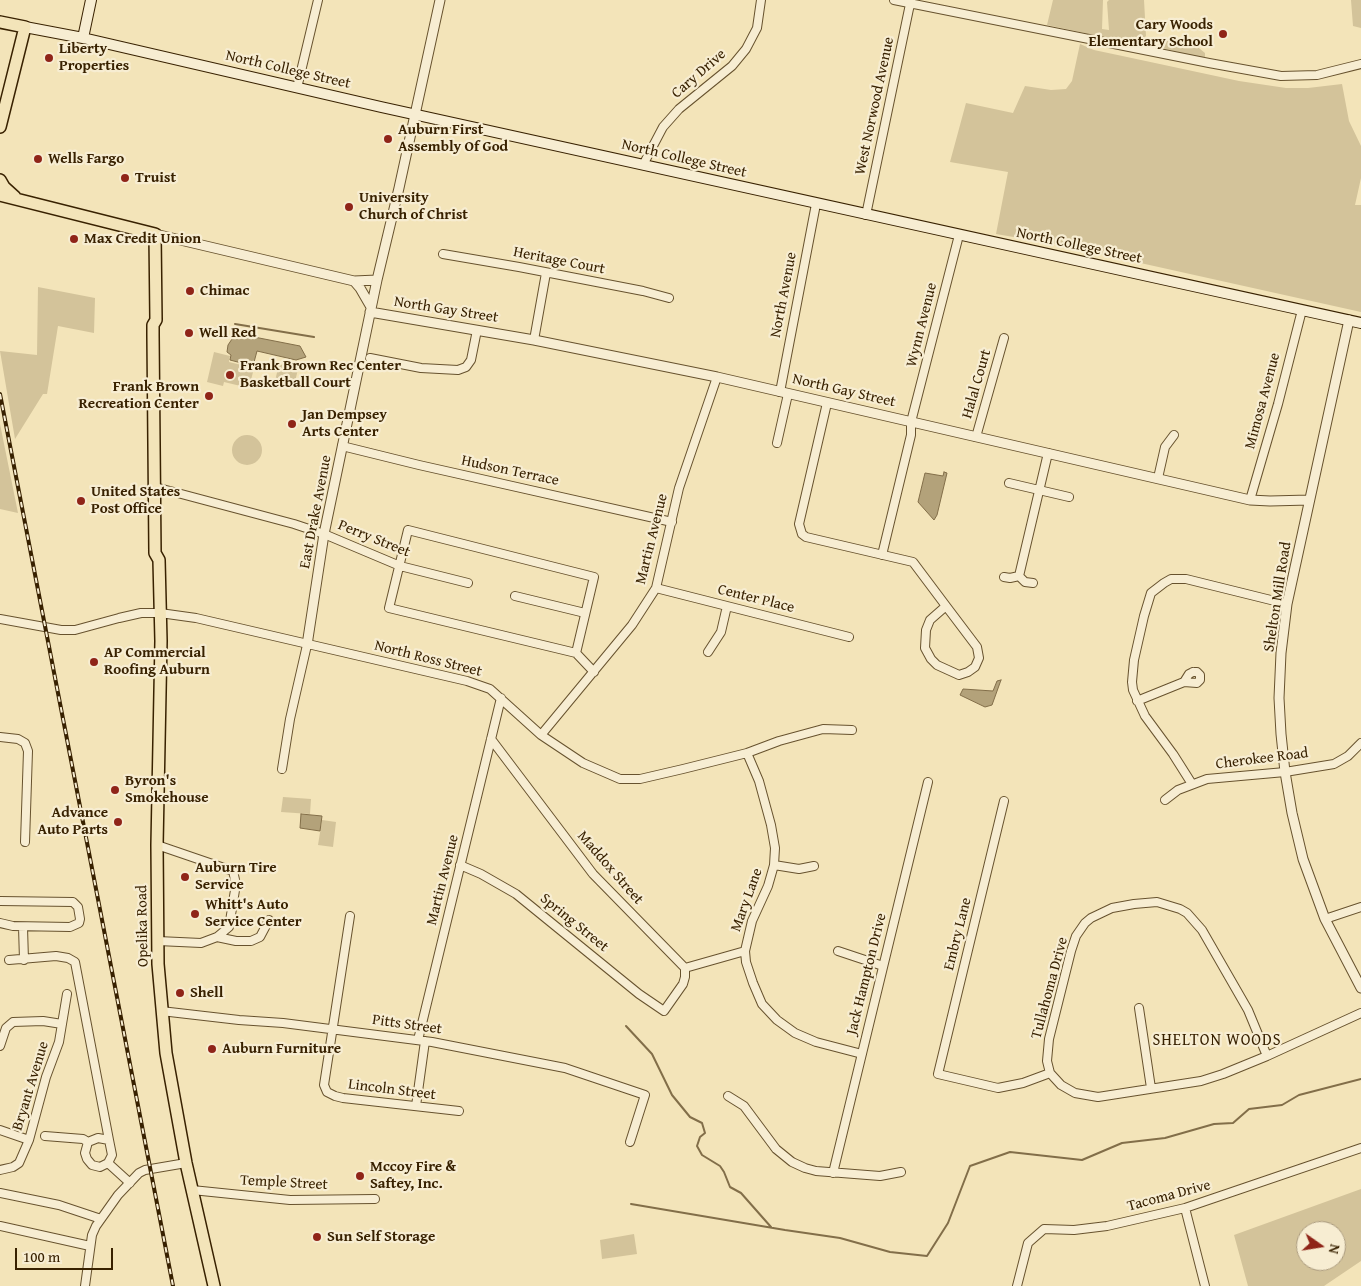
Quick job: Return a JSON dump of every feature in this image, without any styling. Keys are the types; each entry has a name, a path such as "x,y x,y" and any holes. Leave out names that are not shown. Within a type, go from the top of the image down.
{"main road":[{"path":"83,38 91,0"},
{"name":"North College Street","path":"0,22 83,38 816,204 1361,323"},
{"path":"0,126 25,27"},
{"path":"0,180 4,187 16,198"},
{"path":"0,195 155,234"},
{"name":"Opelika Road","path":"155,234 156,320 160,325 161,336 159,488 163,554 159,560 161,641 157,845 161,1012 166,1053 186,1163 214,1286"}],"street":[{"path":"298,88 318,0"},
{"name":"East Drake Avenue","path":"282,769 290,719 307,645 324,534 342,446 370,310 440,0"},
{"name":"Cary Drive","path":"643,165 663,127 685,104 732,66 746,49 757,28 761,0"},
{"path":"894,0 1281,76 1317,75 1361,64"},
{"name":"West Norwood Avenue","path":"866,215 910,4"},
{"name":"North Avenue","path":"777,443 816,204"},
{"path":"155,234 354,281 377,280"},
{"name":"Wynn Avenue","path":"882,554 911,435 911,422 959,235"},
{"name":"Heritage Court","path":"443,254 644,291 669,298"},
{"path":"534,340 546,273"},
{"name":"North Gay Street","path":"354,281 360,288 370,310 534,340 717,377 1250,500 1270,502 1309,500"},
{"name":"Mimosa Avenue","path":"1250,500 1278,404 1302,310"},
{"name":"Shelton Mill Road","path":"1349,320 1287,604 1281,653 1279,698 1285,772 1303,859 1325,919 1361,988"},
{"path":"370,358 421,368 458,370 466,367 471,360 477,330"},
{"name":"Halal Court","path":"976,437 1004,338"},
{"name":"Martin Avenue","path":"542,735 632,625 656,588 680,488 717,377"},
{"path":"826,403 799,529 806,537 913,562 977,647 979,658 975,667 968,672 959,674 937,665 925,648 926,630 930,620 946,606"},
{"path":"1158,478 1166,447 1174,434"},
{"name":"Hudson Terrace","path":"342,446 672,522"},
{"path":"1019,576 1048,453"},
{"path":"1009,483 1070,497"},
{"name":"Perry Street","path":"159,488 324,534 400,566 468,583"},
{"path":"576,653 594,577 408,530 389,608 576,653 594,672"},
{"path":"1004,577 1019,576"},
{"path":"1019,576 1025,582 1033,584"},
{"path":"1192,784 1145,716 1137,701 1132,682 1134,660 1151,593 1164,582 1186,579 1287,604"},
{"name":"Center Place","path":"656,588 848,637"},
{"path":"515,596 585,613"},
{"path":"708,652 721,632 727,606"},
{"name":"North Ross Street","path":"0,619 61,630 75,630 134,615 160,613 196,618 467,681 490,689 542,735 583,763 620,779 640,779 748,752 779,741 823,730 852,730"},
{"path":"1137,701 1184,682"},
{"name":"Martin Avenue","path":"416,1106 422,1041 460,866 501,698"},
{"path":"0,737 18,739 25,743 28,751 25,842"},
{"name":"Maddox Street","path":"491,739 593,874 685,968"},
{"name":"Cherokee Road","path":"1164,800 1178,790 1207,779 1285,772 1334,764 1348,756 1361,743"},
{"name":"Mary Lane","path":"748,752 759,781 775,848 774,865 768,886 752,921 745,951 753,983 762,1004 777,1020 795,1033 816,1042 862,1054"},
{"name":"Jack Hampton Drive","path":"832,1173 928,782"},
{"name":"Embry Lane","path":"1004,802 938,1074 998,1088 1023,1084 1050,1073"},
{"path":"157,845 233,871 236,884 229,927 217,937 201,943 158,942"},
{"path":"774,865 799,868 814,866"},
{"name":"Spring Street","path":"460,866 481,874 516,894 639,994 664,1011 683,984 686,977 685,968"},
{"path":"0,901 73,902 78,907 80,915 79,923 75,926 23,927 0,923"},
{"name":"Tullahoma Drive","path":"1050,1073 1047,1061 1049,1039 1076,936 1091,918 1112,908 1157,902 1187,913 1202,930 1248,1010 1267,1056"},
{"path":"1325,919 1361,907"},
{"path":"333,1029 350,916"},
{"path":"217,937 236,941 251,941 260,937 269,920"},
{"path":"23,927 24,960"},
{"path":"685,968 745,951"},
{"path":"838,952 883,966"},
{"path":"10,960 56,956 68,958 75,962 112,1155 108,1162 100,1167 92,1165 85,1153 88,1142"},
{"name":"Bryant Avenue","path":"0,1170 13,1167 19,1163 29,1140 46,1077 59,1042 67,994"},
{"path":"1139,1008 1151,1088"},
{"name":"Pitts Street","path":"161,1012 283,1023 422,1041 565,1068 644,1095 630,1142"},
{"path":"1050,1073 1068,1090 1098,1097 1121,1095 1151,1088 1201,1081 1267,1056 1361,1012"},
{"path":"0,1046 6,1028 13,1022 62,1024"},
{"name":"Lincoln Street","path":"333,1029 324,1085 327,1092 343,1098 459,1111"},
{"path":"728,1096 744,1106 776,1149 792,1162 810,1170 880,1176 901,1172"},
{"path":"0,1130 29,1140"},
{"path":"45,1136 83,1139 88,1142"},
{"path":"88,1142 98,1138 109,1140"},
{"name":"Tacoma Drive","path":"1017,1286 1028,1243 1044,1229 1074,1230 1107,1226 1184,1208 1361,1148"},
{"path":"108,1162 130,1183"},
{"path":"85,1286 92,1235 118,1196 145,1170 186,1163"},
{"name":"Temple Street","path":"192,1190 290,1200 375,1199"},
{"path":"0,1193 59,1206 101,1219"},
{"path":"1184,1208 1206,1286"},
{"path":"0,1226 90,1246"}],"shaded area":[{"path":"1053,0 1103,0 1102,29 1109,30 1107,2 1109,0 1144,0 1146,36 1142,40 1146,44 1142,46 1110,37 1047,25"},
{"path":"1351,0 1361,0 1361,28 1353,26"},
{"path":"1179,39 1194,44 1205,53 1205,58 1158,47 1159,44 1165,41"},
{"path":"1080,44 1094,50 1239,81 1286,88 1308,88 1342,84 1349,121 1361,146 1361,178 1355,205 1361,205 1361,312 1055,244 996,234 1008,172 950,162 966,103 1013,113 1025,86 1051,90 1066,89 1072,81"},
{"path":"38,287 95,298 94,333 58,326 47,394 43,394 15,439 0,351 37,355"},
{"path":"249,336 300,346 306,357 296,360 257,351 253,366 230,360 231,355 227,352 228,345 232,339"},
{"name":"Frank Brown Rec Center Basketball Court","path":"214,352 230,356 229,362 254,368 249,388 224,382 223,386 207,382"},
{"path":"279,364 298,369 294,386 275,381"},
{"path":"0,424 18,513 0,509"},
{"path":"247,435 258,439 262,450 258,461 247,465 236,461 232,450 236,439"},
{"path":"944,472 947,473 937,515 934,520 918,502 925,473 943,476"},
{"path":"1001,680 992,705 985,707 960,695 963,689 993,691 997,681"},
{"path":"283,797 311,799 310,814 281,812"},
{"path":"301,814 322,816 320,831 300,828"},
{"path":"322,820 336,822 333,847 318,845"},
{"path":"1361,1189 1361,1261 1324,1286 1248,1286 1234,1235"},
{"path":"634,1234 637,1254 602,1259 600,1240"}],"waterway":[{"path":"235,324 314,337"},
{"path":"626,1026 652,1054 672,1095 690,1117 702,1123 705,1133 700,1137 697,1146 702,1155 720,1166 730,1187 741,1193 771,1227"},
{"path":"631,1204 840,1238 890,1252 927,1256 948,1223 970,1166 1010,1152 1082,1160 1122,1143 1165,1138 1214,1124 1233,1123 1249,1109 1282,1105 1299,1095 1361,1079"}],"railway":[{"path":"0,394 173,1286"}],"place":[{"name":"Cary Woods Elementary School","path":"1223,34"},
{"name":"Liberty Properties","path":"49,58"},
{"name":"Auburn First Assembly Of God","path":"388,139"},
{"name":"Wells Fargo","path":"38,159"},
{"name":"Truist","path":"125,178"},
{"name":"University Church of Christ","path":"349,207"},
{"name":"Max Credit Union","path":"74,239"},
{"name":"Chimac","path":"190,291"},
{"name":"Well Red","path":"189,333"},
{"name":"Frank Brown Rec Center Basketball Court","path":"230,375"},
{"name":"Frank Brown Recreation Center","path":"209,396"},
{"name":"Jan Dempsey Arts Center","path":"292,424"},
{"name":"United States Post Office","path":"81,501"},
{"name":"AP Commercial Roofing Auburn","path":"94,662"},
{"name":"Byron's Smokehouse","path":"115,790"},
{"name":"Advance Auto Parts","path":"118,822"},
{"name":"Auburn Tire Service","path":"185,877"},
{"name":"Whitt's Auto Service Center","path":"195,914"},
{"name":"Shell","path":"180,993"},
{"name":"Auburn Furniture","path":"212,1049"},
{"name":"Mccoy Fire & Saftey, Inc.","path":"360,1176"},
{"name":"Sun Self Storage","path":"317,1237"}],"district":[{"name":"SHELTON WOODS","path":"1217,1041"}]}
